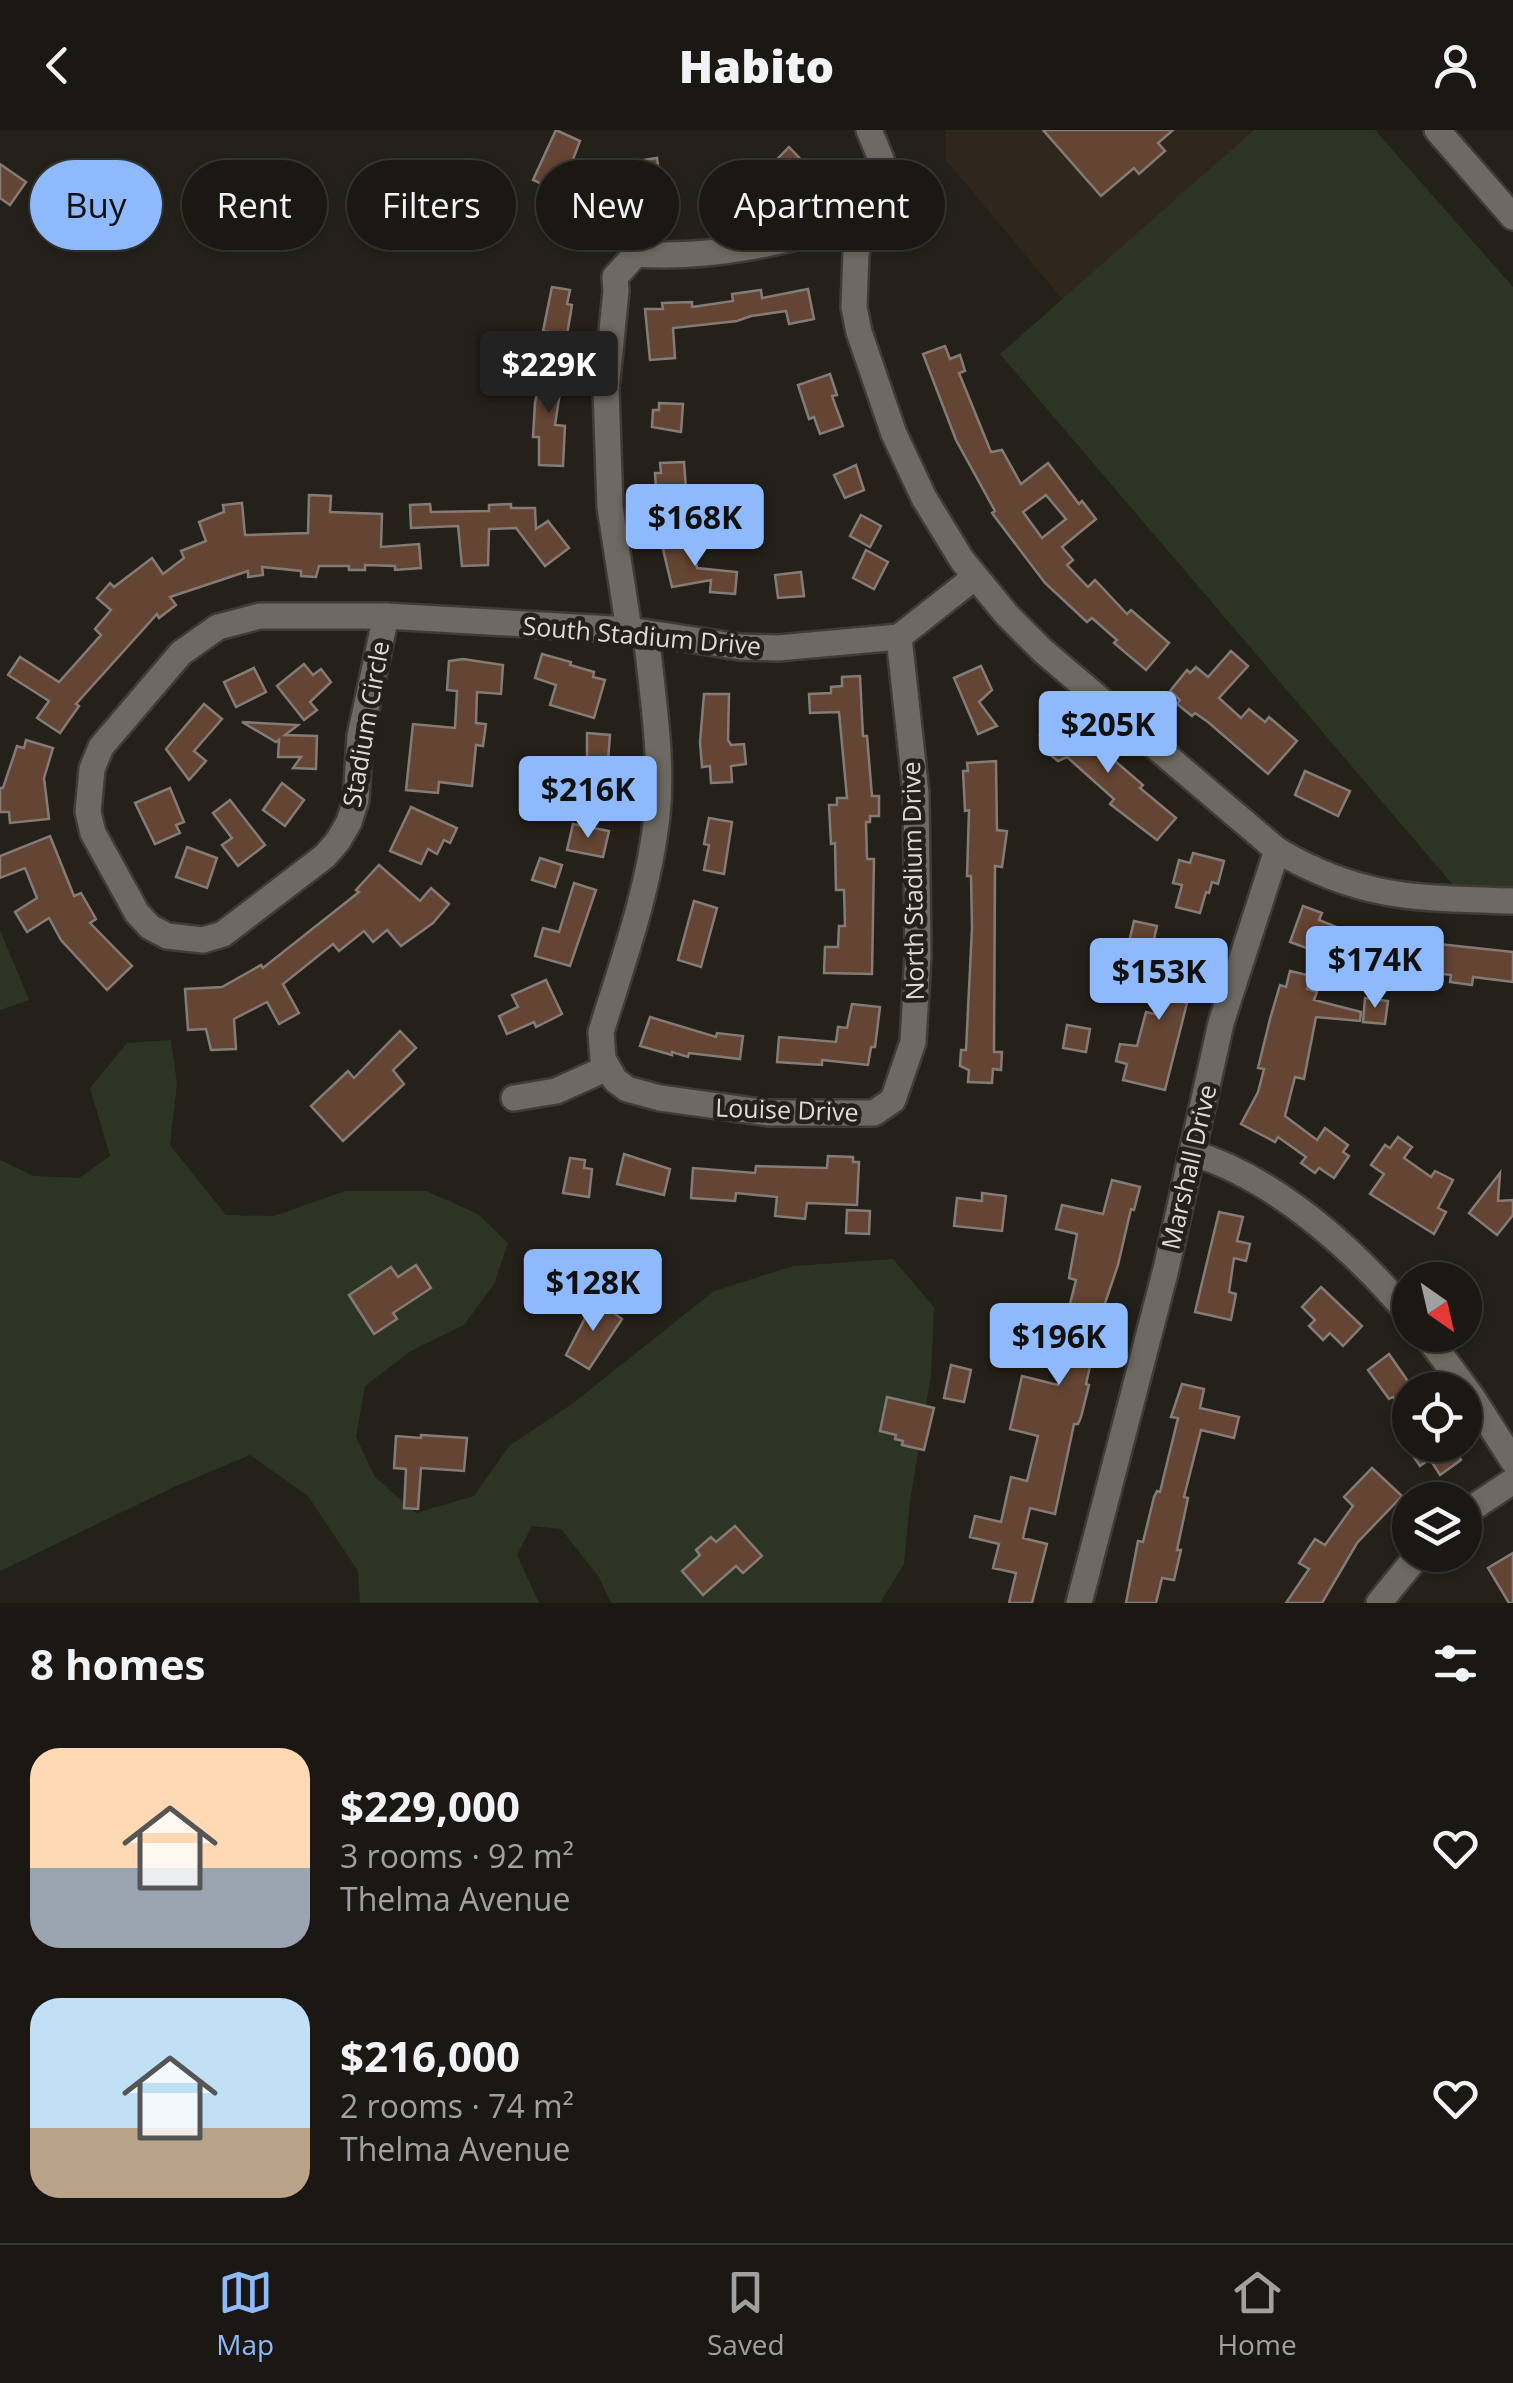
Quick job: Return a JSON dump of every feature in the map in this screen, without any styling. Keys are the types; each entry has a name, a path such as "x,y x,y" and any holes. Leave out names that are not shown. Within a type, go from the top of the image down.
{"street":[{"path":"1437,130 1513,218"},
{"path":"872,134 881,160"},
{"path":"514,1098 556,1092 606,1068 601,1032 644,888 657,814 658,761 638,631 610,507 606,390 615,277 636,254 722,250"},
{"path":"831,250 854,267"},
{"path":"858,250 854,308 894,434 933,514 974,577 1042,651 1277,850 1322,875 1374,892 1433,900 1513,902"},
{"path":"899,637 974,577"},
{"name":"Stadium Circle","path":"260,616 386,616 360,736 356,800 338,841 223,934 184,941 150,927 137,913 90,822 88,790 101,747 181,654 218,627 260,616"},
{"name":"South Stadium Drive","path":"386,616 638,631 721,645 778,648 899,637"},
{"name":"North Stadium Drive","path":"893,1100 914,1042 918,956 916,793 899,637"},
{"name":"Marshall Drive","path":"1080,1603 1166,1269 1221,1023 1277,850"},
{"name":"Louise Drive","path":"606,1068 627,1089 729,1110 874,1113 893,1100"},
{"path":"1192,1153 1238,1170 1286,1200 1392,1297"},
{"path":"1439,1352 1513,1461"},
{"path":"1482,1501 1513,1480"},
{"path":"1379,1603 1404,1572"}],"shaded area":[{"path":"946,130 1254,130 1063,300 946,160"}],"green space":[{"path":"1254,130 1375,130 1513,287 1513,903 1465,899 1000,354"},
{"path":"0,930 29,1000 0,1010"},
{"path":"171,1040 177,1084 170,1145 226,1215 274,1216 345,1191 426,1191 478,1214 508,1243 494,1284 464,1325 411,1351 365,1386 356,1437 375,1477 416,1513 474,1496 509,1446 572,1404 714,1291 793,1266 893,1259 934,1307 931,1375 904,1564 880,1603 611,1603 599,1577 561,1529 532,1526 517,1555 539,1603 360,1603 358,1571 308,1496 250,1455 0,1571 0,1160 34,1176 79,1178 110,1156 90,1088 127,1043"}],"building":[{"path":"556,130 580,141 573,160 542,160"},
{"path":"1043,130 1173,130 1158,143 1165,151 1139,174 1134,168 1101,196"},
{"path":"789,147 801,160 776,160"},
{"path":"0,164 26,182 10,205 0,198"},
{"path":"552,287 570,290 567,335 543,331"},
{"path":"808,289 814,319 789,324 786,311 673,328 675,358 650,360 645,309 663,309 662,303 692,302 692,307 733,301 732,294 761,290 762,298"},
{"path":"945,346 950,359 960,355 965,371 959,373 991,452 1002,450 1021,484 1048,463 1079,504 1082,501 1096,519 1062,547 1073,560 1067,565 1088,587 1095,580 1127,614 1131,610 1169,643 1146,670 1092,618 1087,622 1045,583 992,513 995,511 956,440 923,354","holes":["1046,495 1066,519 1042,538 1023,512"]},
{"path":"543,362 564,366 555,425 565,426 563,466 539,465 539,437 533,437"},
{"path":"830,374 837,395 832,396 843,426 820,434 814,417 809,419 798,385"},
{"path":"659,403 683,404 681,432 652,427 653,410 659,410"},
{"path":"684,462 686,489 656,490 655,473 661,473 660,463"},
{"path":"856,465 864,490 845,498 834,475"},
{"path":"309,495 331,496 330,512 382,514 381,547 419,544 421,568 395,570 395,566 365,565 365,570 349,570 349,566 319,566 316,577 301,576 301,571 262,567 263,575 248,577 248,571 170,597 176,605 159,618 157,614 76,704 79,706 60,733 37,718 49,701 8,675 20,657 59,682 101,635 95,629 111,610 97,598 110,583 114,587 152,558 163,574 184,558 181,551 206,541 199,522 224,512 223,505 242,503 245,535 308,533"},
{"path":"430,504 431,512 489,511 489,505 511,504 511,508 535,508 536,529 548,521 569,548 545,566 516,528 489,529 488,565 462,566 458,526 411,528 410,505"},
{"path":"861,515 881,526 870,547 850,536"},
{"path":"692,541 697,568 737,572 735,594 710,592 711,580 672,587 662,545"},
{"path":"866,550 888,562 874,589 853,578"},
{"path":"801,572 804,596 778,598 775,575"},
{"path":"1231,651 1248,666 1219,698 1241,718 1249,709 1265,722 1269,717 1297,741 1268,774 1208,722 1177,704 1180,700 1170,691 1187,670 1190,673 1196,667 1208,677"},
{"path":"542,654 571,662 570,665 594,672 593,677 605,680 594,718 550,705 556,685 535,678"},
{"path":"463,659 503,665 501,694 477,692 476,723 486,724 483,746 476,745 472,786 439,782 438,793 406,790 413,724 455,728 457,691 447,690 449,661"},
{"path":"304,664 313,675 321,669 331,682 310,702 317,710 304,720 277,686"},
{"path":"981,666 992,690 979,702 997,726 978,734 954,678"},
{"path":"254,668 266,692 236,707 224,682"},
{"path":"860,676 872,796 879,796 879,816 870,816 870,822 866,822 867,859 874,859 872,974 824,973 825,947 838,947 839,926 845,926 844,890 836,890 829,805 837,805 837,798 847,798 839,712 810,713 809,694 831,693 831,687 842,686 842,677"},
{"path":"704,694 729,694 728,740 731,745 744,744 746,764 731,766 732,782 711,783 710,766 702,767"},
{"path":"204,704 222,719 194,751 206,761 189,780 166,749"},
{"path":"1059,713 1176,818 1157,840 1110,804 1114,799 1067,757 1058,761 1048,753 1054,746 1040,735"},
{"path":"242,722 298,725 285,735 317,736 316,769 293,768 301,757 278,757 279,740 276,742"},
{"path":"587,733 610,735 611,790 587,789"},
{"path":"26,740 53,748 44,778 49,819 10,823 9,812 0,812 0,788 17,746 24,748"},
{"path":"996,761 997,830 1007,831 1002,867 995,866 994,1052 1002,1052 1001,1070 993,1069 992,1083 968,1082 969,1070 960,1066 961,1050 966,1050 972,928 971,876 967,876 969,810 965,811 963,771 968,771 967,763"},
{"path":"1305,771 1350,791 1338,816 1295,795"},
{"path":"282,783 304,800 285,826 263,810"},
{"path":"170,788 184,822 176,825 180,833 155,844 135,803"},
{"path":"230,800 265,845 238,866 222,845 232,838 213,813"},
{"path":"411,807 457,828 450,843 444,840 437,854 428,849 421,864 390,851"},
{"path":"709,818 732,822 724,874 704,870"},
{"path":"573,824 609,831 603,857 567,850"},
{"path":"50,836 74,896 81,893 96,919 90,923 132,966 107,990 61,940 49,918 27,932 15,912 37,898 25,868 0,878 0,856"},
{"path":"187,847 217,858 207,888 176,877"},
{"path":"1193,853 1224,861 1218,884 1212,882 1200,913 1176,907 1182,885 1173,883 1179,860 1190,863"},
{"path":"540,858 562,865 555,887 532,880"},
{"path":"379,865 420,901 431,888 449,904 433,923 401,946 387,930 373,942 364,931 339,951 333,944 283,984 299,1013 279,1024 267,1002 234,1019 236,1049 211,1050 206,1029 188,1030 185,989 222,987 261,965 263,968 359,892 356,890"},
{"path":"574,883 596,890 570,966 535,956 543,928 559,932"},
{"path":"694,901 717,908 701,967 678,960"},
{"path":"1303,906 1322,913 1319,920 1361,937 1351,960 1312,944 1309,949 1290,942"},
{"path":"1134,921 1157,926 1152,948 1129,942"},
{"path":"1383,938 1513,952 1513,982 1473,977 1472,985 1450,982 1451,975 1415,970 1413,985 1377,970"},
{"path":"1154,942 1191,951 1179,1001 1187,1003 1165,1090 1123,1080 1127,1064 1116,1061 1120,1044 1137,1046 1146,1012 1159,1015 1168,983 1157,980 1160,969 1148,966"},
{"path":"1290,971 1311,976 1307,989 1317,992 1314,1000 1361,1012 1360,1021 1316,1017 1304,1079 1295,1077 1285,1116 1317,1140 1325,1128 1348,1145 1343,1152 1349,1156 1334,1178 1319,1168 1315,1173 1301,1163 1306,1157 1278,1137 1275,1142 1241,1124 1258,1092 1264,1069 1258,1068 1270,1019 1280,985 1286,987"},
{"path":"546,980 562,1014 536,1027 534,1022 507,1034 499,1016 518,1007 512,995"},
{"path":"1365,998 1388,1001 1385,1024 1363,1022"},
{"path":"852,1004 880,1007 875,1047 871,1047 868,1065 822,1060 822,1065 777,1062 779,1037 836,1042 838,1027 847,1028"},
{"path":"650,1017 716,1037 717,1033 743,1036 740,1059 672,1055 640,1046"},
{"path":"1067,1025 1090,1029 1086,1052 1063,1048"},
{"path":"400,1031 416,1048 393,1070 404,1084 343,1141 311,1106 348,1071 354,1078"},
{"path":"1398,1137 1412,1147 1404,1158 1431,1177 1435,1171 1453,1180 1438,1208 1446,1212 1434,1234 1370,1194 1384,1174 1371,1165 1385,1145 1390,1148"},
{"path":"624,1154 670,1169 664,1195 617,1184"},
{"path":"828,1156 853,1157 853,1162 859,1162 857,1205 807,1203 805,1219 775,1216 777,1197 736,1193 735,1201 691,1198 693,1168 755,1173 756,1166 827,1168"},
{"path":"570,1158 585,1160 584,1168 592,1169 589,1197 563,1193"},
{"path":"1500,1173 1498,1201 1513,1200 1513,1215 1497,1235 1469,1213"},
{"path":"1112,1180 1140,1187 1103,1309 1086,1384 1089,1385 1081,1417 1074,1424 1055,1514 1030,1508 1023,1538 1047,1544 1032,1603 1009,1603 1016,1573 993,1568 999,1544 970,1537 975,1516 1001,1522 1011,1477 1027,1481 1038,1436 1010,1429 1022,1376 1058,1385 1061,1378 1071,1336 1039,1329 1044,1311 1067,1316 1076,1280 1069,1278 1077,1234 1056,1229 1062,1205 1103,1214"},
{"path":"982,1193 1006,1196 1002,1231 954,1226 957,1198 982,1201"},
{"path":"847,1210 870,1211 869,1234 846,1233"},
{"path":"1219,1212 1243,1217 1237,1241 1250,1244 1246,1261 1234,1258 1229,1292 1236,1294 1231,1320 1195,1312"},
{"path":"416,1265 431,1288 393,1313 397,1319 374,1334 349,1295 391,1267 398,1277"},
{"path":"1321,1287 1362,1326 1343,1346 1330,1333 1323,1340 1309,1326 1315,1320 1302,1307"},
{"path":"595,1299 622,1319 589,1369 566,1355"},
{"path":"1389,1354 1402,1372 1392,1372 1392,1398 1389,1399 1368,1370"},
{"path":"951,1365 971,1370 964,1402 944,1398"},
{"path":"1182,1384 1204,1389 1200,1408 1239,1417 1234,1438 1201,1430 1184,1497 1188,1498 1174,1580 1162,1578 1156,1603 1126,1603 1138,1541 1143,1542 1154,1497 1160,1492 1178,1418 1171,1417"},
{"path":"887,1397 934,1408 924,1450 902,1445 896,1435 880,1431"},
{"path":"396,1436 467,1438 464,1471 421,1468 418,1509 404,1508 406,1469 394,1468"},
{"path":"1432,1462 1458,1462 1440,1475"},
{"path":"1372,1468 1392,1487 1392,1506 1357,1543 1322,1603 1286,1603 1309,1569 1299,1563 1315,1539 1325,1545 1353,1506 1344,1497"},
{"path":"735,1526 762,1556 743,1573 736,1566 703,1595 682,1571 700,1555 696,1550 711,1537 716,1542"},
{"path":"1513,1553 1513,1603 1509,1603 1488,1568"}]}
